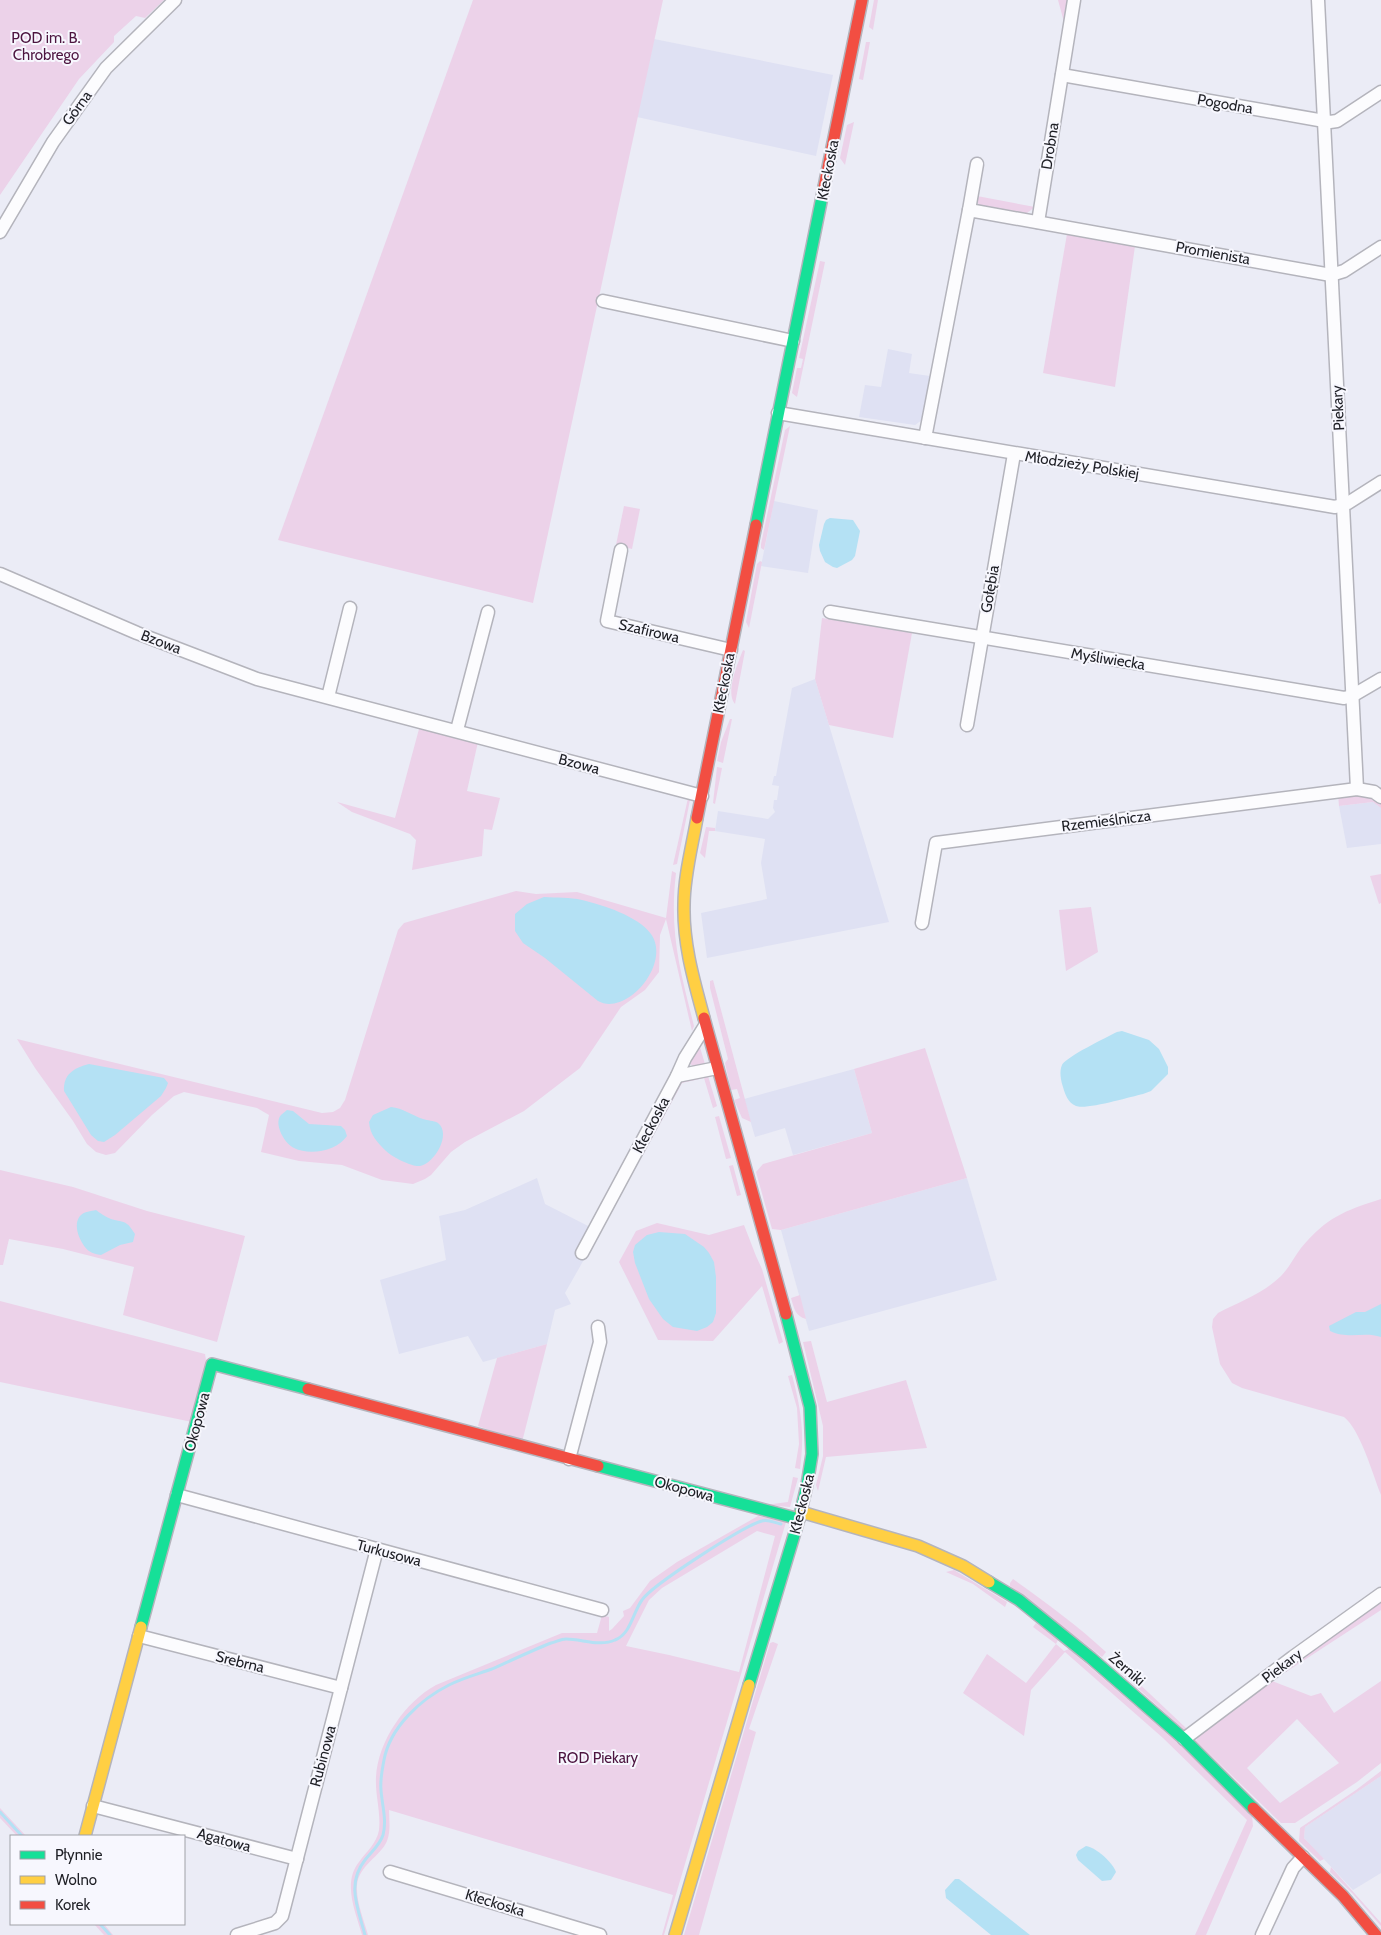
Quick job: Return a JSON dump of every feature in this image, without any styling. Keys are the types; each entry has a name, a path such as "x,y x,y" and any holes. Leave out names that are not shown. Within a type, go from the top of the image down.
{"main road":[{"name":"Kłeckoska","path":"675,1935 800,1516 813,1452 811,1410 797,1353 705,1026 692,974 684,918 687,875 702,796 862,0"},
{"name":"Okopowa","path":"85,1835 212,1364 800,1516"},
{"name":"Żerniki","path":"800,1516 918,1546 963,1566 1019,1600 1184,1740 1343,1896 1376,1935"}],"street":[{"name":"Górna","path":"0,232 53,142 106,68 175,0"},
{"name":"Drobna","path":"1038,222 1074,0"},
{"name":"Piekary","path":"1318,0 1356,789"},
{"name":"Pogodna","path":"1062,75 1323,122 1337,121 1381,92"},
{"path":"925,438 977,164"},
{"path":"969,210 1038,222"},
{"name":"Promienista","path":"1038,222 1331,275"},
{"path":"1331,275 1344,271 1381,248"},
{"path":"603,302 793,341"},
{"name":"Młodzieży Polskiej","path":"778,413 1335,507 1342,506"},
{"name":"Gołębia","path":"967,725 1014,454"},
{"path":"1342,506 1381,482"},
{"name":"Szafirowa","path":"621,550 607,621 731,650"},
{"name":"Bzowa","path":"0,574 137,633 275,684 457,730 702,796"},
{"path":"328,698 350,608"},
{"path":"457,730 488,612"},
{"name":"Myśliwiecka","path":"830,612 1344,698 1352,696"},
{"path":"1352,696 1381,679"},
{"path":"1356,789 1374,792 1381,797"},
{"name":"Rzemieślnicza","path":"922,923 936,843 1356,789"},
{"name":"Kłeckoska","path":"582,1254 685,1058 705,1026"},
{"path":"677,1076 717,1068"},
{"path":"570,1458 600,1342 598,1327"},
{"name":"Turkusowa","path":"177,1495 602,1610"},
{"name":"Rubinowa","path":"237,1935 275,1923 282,1916 377,1549"},
{"name":"Piekary","path":"1184,1740 1293,1657 1381,1594"},
{"name":"Srebrna","path":"139,1636 341,1688"},
{"name":"Agatowa","path":"94,1806 297,1859"},
{"path":"1262,1935 1293,1868 1303,1857"},
{"name":"Kłeckoska","path":"390,1872 600,1935"}],"shaded area":[{"path":"654,39 833,75 816,156 637,117"},
{"path":"888,349 912,354 909,373 930,376 922,420 915,425 859,417 865,385 881,387"},
{"path":"774,501 818,510 808,573 761,566"},
{"path":"815,679 889,922 707,958 701,913 767,899 761,863 765,839 715,831 718,811 768,819 775,812 773,808 774,800 777,800 779,786 772,785 774,776 776,776 792,688"},
{"path":"1373,802 1381,808 1381,844 1347,848 1339,806"},
{"path":"854,1069 872,1133 793,1155 785,1128 755,1137 744,1099"},
{"path":"537,1178 545,1204 590,1227 586,1256 565,1293 571,1304 555,1310 547,1344 483,1362 468,1336 399,1354 380,1280 446,1260 439,1216 465,1210"},
{"path":"967,1178 997,1280 809,1331 781,1230"},
{"path":"1381,1776 1381,1873 1353,1890 1304,1838 1305,1827"}],"green space":[{"name":"POD im. B. Chrobrego","path":"0,0 164,0 145,18 136,16 114,36 114,42 79,79 0,195"},
{"path":"473,0 663,0 533,603 278,540"},
{"path":"874,0 878,0 873,30 869,27"},
{"path":"1058,0 1068,0 1064,22"},
{"path":"866,42 870,42 863,80 859,79"},
{"path":"854,122 845,165 840,158 847,125"},
{"path":"977,196 1035,207 1027,213 1020,213 979,205"},
{"path":"1067,234 1135,246 1115,387 1043,373"},
{"path":"820,261 825,262 797,397 792,393 797,368 801,368 803,359 799,358"},
{"path":"790,426 764,550 761,548 761,544 785,430"},
{"path":"624,506 640,509 632,549 616,545"},
{"path":"760,561 762,562 749,628 746,622 757,564"},
{"path":"822,618 912,633 893,738 829,725 815,679"},
{"path":"743,650 745,651 735,704 732,699 732,685"},
{"path":"730,719 732,719 723,763 717,761 721,742"},
{"path":"419,729 478,742 467,791 500,798 492,830 484,829 482,856 412,870 416,840 410,834 352,812 337,802 395,818"},
{"path":"717,767 722,768 715,804 713,803"},
{"path":"1354,793 1381,804 1381,808 1373,802 1339,806 1338,795"},
{"path":"688,798 690,800 677,864 673,865"},
{"path":"706,827 715,828 715,831 709,831 705,858 700,853"},
{"path":"672,871 676,873 674,914 677,951 694,1026 692,1031 666,919 660,935 659,972 645,990 621,1007 580,1068 524,1111 465,1142 451,1152 431,1175 413,1184 382,1180 342,1165 299,1161 261,1152 269,1115 257,1108 184,1092 174,1096 152,1115 115,1153 106,1155 96,1152 87,1144 17,1039 322,1113 333,1112 340,1108 345,1100 398,930 404,923 516,891 536,894 577,892 666,918"},
{"path":"1381,874 1381,903 1379,904 1370,876"},
{"path":"1091,907 1098,952 1066,971 1059,910"},
{"path":"713,980 751,1122 742,1118 734,1100 740,1098 737,1089 731,1090 725,1063 728,1059 710,988 710,981"},
{"path":"699,1044 705,1064 696,1068 689,1061"},
{"path":"925,1048 967,1178 781,1230 772,1229 756,1172 763,1164 872,1133 854,1069"},
{"path":"708,1076 717,1106 713,1108 704,1078 682,1083 643,1155 641,1153 678,1082"},
{"path":"719,1116 731,1158 726,1159 715,1117"},
{"path":"733,1165 741,1195 737,1196 729,1166"},
{"path":"0,1170 73,1187 147,1211 245,1236 217,1342 123,1315 134,1267 63,1249 9,1239 3,1265 0,1265"},
{"path":"1381,1199 1381,1495 1361,1442 1350,1423 1344,1417 1242,1388 1232,1383 1220,1364 1212,1327 1213,1319 1218,1313 1259,1292 1281,1276 1310,1237 1328,1222 1357,1207"},
{"path":"657,1223 709,1235 744,1225 762,1269 783,1342 779,1344 762,1286 713,1341 658,1340 619,1262 636,1231"},
{"path":"800,1295 806,1319 797,1314 791,1298"},
{"path":"0,1301 205,1354 207,1366 192,1422 0,1382"},
{"path":"811,1341 827,1402 906,1380 927,1448 826,1457 818,1491 816,1485 823,1456 823,1426 803,1342"},
{"path":"547,1344 522,1442 478,1426 497,1358"},
{"path":"792,1375 801,1422 800,1469 795,1468 799,1444 797,1408 788,1376"},
{"path":"793,1477 798,1478 790,1507 765,1505 788,1502"},
{"name":"ROD Piekary","path":"758,1516 786,1522 664,1935 662,1935 673,1895 389,1810 387,1841 362,1872 357,1885 359,1904 368,1935 362,1935 352,1898 351,1879 354,1870 378,1835 379,1817 376,1777 378,1763 388,1737 404,1712 414,1701 436,1685 562,1633 597,1633 602,1615 609,1617 609,1631 624,1616 623,1611 630,1608 650,1581 677,1562","holes":["757,1531 775,1536 739,1672 626,1646 649,1600 662,1588"]},
{"path":"954,1570 1007,1602 1005,1607 973,1584 946,1572"},
{"path":"1013,1579 1095,1642 1106,1652 1102,1657 1010,1586"},
{"path":"1381,1599 1381,1610 1286,1672 1286,1668"},
{"path":"1036,1623 1058,1640 1056,1644 1033,1627"},
{"path":"770,1643 778,1644 749,1729 756,1732 699,1935 684,1935"},
{"path":"1056,1644 1064,1651 1069,1649 1176,1741 1252,1815 1253,1826 1206,1935 1195,1935 1247,1820 1163,1738 1065,1652 1031,1690 1024,1736 963,1693 987,1654 1026,1683"},
{"path":"1113,1659 1187,1729 1185,1731 1110,1663"},
{"path":"1272,1681 1311,1696 1321,1693 1334,1713 1381,1681 1381,1763 1357,1782 1295,1823 1281,1823 1196,1741 1198,1736","holes":["1297,1719 1339,1763 1280,1803 1247,1768"]},
{"path":"1381,1771 1381,1776 1305,1827 1304,1838 1324,1859 1320,1861 1299,1841 1300,1828"},
{"path":"0,1808 25,1835 16,1835 0,1818"},
{"path":"1331,1867 1381,1923 1381,1926 1352,1893 1330,1872"},
{"path":"95,1925 105,1925 113,1935 104,1935"}],"water":[{"path":"830,518 853,520 860,531 855,556 852,560 837,568 825,562 819,545 824,524"},
{"path":"544,897 577,899 600,905 629,917 645,928 651,934 656,946 656,959 651,973 643,985 633,995 621,1002 609,1004 598,1001 545,958 523,943 515,931 515,914 527,904"},
{"path":"1122,1031 1149,1040 1159,1049 1168,1067 1168,1074 1151,1091 1143,1094 1089,1106 1073,1105 1067,1098 1062,1085 1060,1073 1062,1065 1087,1047"},
{"path":"89,1064 164,1078 168,1083 161,1096 115,1135 104,1142 98,1141 91,1135 64,1091 65,1080 70,1073"},
{"path":"391,1107 436,1122 442,1128 443,1134 440,1148 431,1160 420,1166 407,1163 386,1151 374,1138 369,1122 373,1115"},
{"path":"287,1110 293,1111 309,1124 341,1126 347,1136 337,1145 323,1151 308,1152 294,1148 284,1138 278,1123 281,1115"},
{"path":"96,1210 109,1218 130,1226 135,1234 133,1242 120,1245 101,1255 89,1251 80,1239 77,1224 82,1214"},
{"path":"659,1232 685,1234 704,1247 714,1262 716,1313 713,1322 707,1327 697,1331 673,1327 663,1319 649,1299 635,1263 633,1252 635,1245 647,1235"},
{"path":"1381,1304 1381,1337 1374,1335 1344,1335 1330,1331 1329,1326 1356,1312 1365,1312"},
{"path":"1086,1846 1099,1852 1111,1864 1116,1872 1111,1880 1102,1881 1078,1860 1076,1855 1078,1851"},
{"path":"955,1879 959,1879 1030,1935 991,1935 946,1898 945,1890"}],"waterway":[{"path":"365,1935 355,1896 356,1878 359,1869 382,1839 384,1818 381,1782 384,1760 393,1736 408,1715 428,1698 449,1685 562,1639 597,1643 615,1640 625,1633 639,1605 649,1592 680,1569 752,1525 764,1521 781,1524"},
{"path":"0,1812 21,1835"},
{"path":"101,1925 110,1935"}],"traffic: fast":[{"path":"756,525 824,187"},
{"path":"749,1685 799,1519 812,1454 810,1407 786,1314"},
{"path":"141,1627 212,1364 308,1389"},
{"path":"598,1466 799,1519"},
{"path":"989,1582 1019,1600 1091,1658 1184,1739 1253,1808"}],"traffic: slow":[{"path":"697,818 685,883 684,920 690,962 704,1018"},
{"path":"801,1512 918,1546 963,1566 989,1582"},
{"path":"85,1835 141,1627"},
{"path":"675,1935 749,1685"}],"traffic: jam":[{"path":"824,187 862,0"},
{"path":"697,818 756,525"},
{"path":"704,1018 786,1314"},
{"path":"308,1389 598,1466"},
{"path":"1253,1808 1343,1896 1376,1935"}]}
